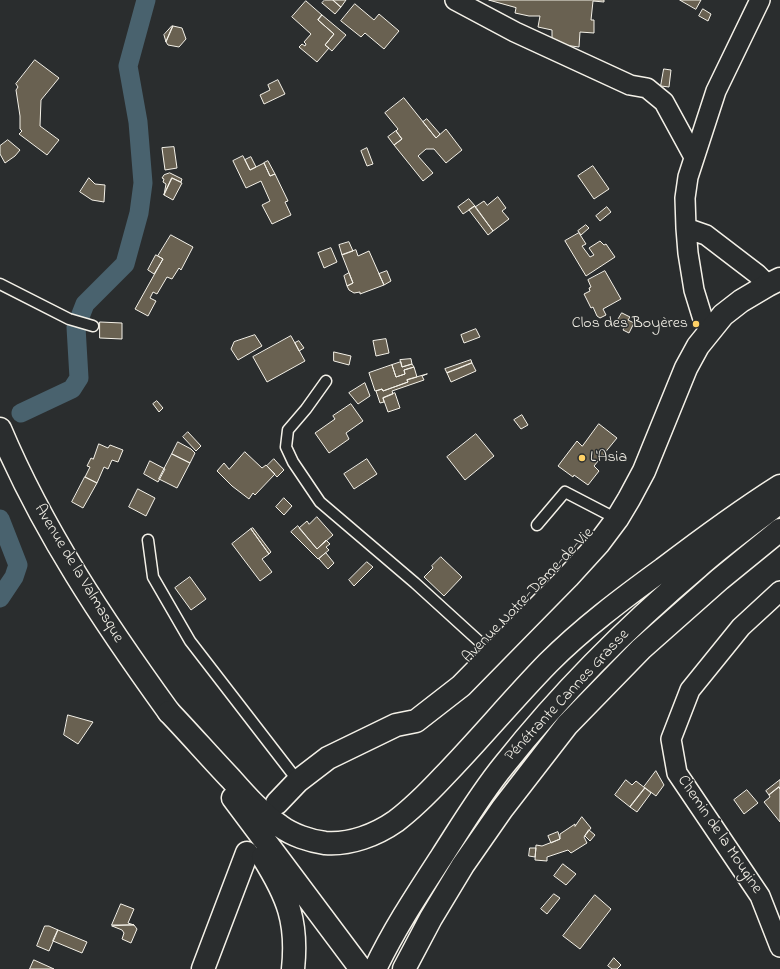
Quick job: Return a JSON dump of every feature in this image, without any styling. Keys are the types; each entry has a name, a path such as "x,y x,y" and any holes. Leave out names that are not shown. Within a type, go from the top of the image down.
{"main road":[{"name":"Avenue Notre-Dame-de-Vie","path":"276,803 298,781 328,758 396,725 407,710 431,694 488,649 587,538 611,516 619,492 631,467 674,361 686,340 706,323 723,315 768,280 780,265"},
{"name":"Avenue de la Valmasque","path":"0,429 34,502 66,560 100,615 169,712"},
{"path":"169,712 248,797 271,820 282,828 310,840 325,843 340,843 357,840 377,833 396,821 429,792 549,662 589,626 640,585 723,524 780,486"},
{"name":"Pénétrante Cannes Grasse","path":"375,969 390,938 475,805 503,766 543,718 584,674 668,593 705,560 780,502"},
{"name":"Pénétrante Cannes Grasse","path":"406,965 431,918 463,865 502,809 567,725 641,649 720,579 780,530"},
{"path":"169,712 278,883 288,904 293,925 295,948 293,969"},
{"path":"169,712 361,969"},
{"path":"202,969 247,853"}],"street":[{"path":"455,0 515,32 630,85 647,88 664,102 695,152"},
{"path":"706,323 694,290 686,228 685,198 688,177 716,91 760,0"},
{"path":"686,228 706,235 768,280"},
{"name":"Chemin de la Mougine","path":"780,591 741,627 690,690 672,740 677,773 760,896 780,947"}],"lane":[{"path":"0,284 69,319 89,325"},
{"path":"326,381 306,409 288,430 286,447 293,462 320,502 415,583 488,649"},
{"path":"537,525 565,492 611,516"},
{"path":"148,540 153,577 190,641 298,781"}],"building":[{"path":"325,0 333,0 341,7 335,14 322,3"},
{"path":"333,0 346,0 341,7"},
{"path":"489,0 604,0 604,2 593,1 591,20 594,20 594,33 580,32 579,47 556,44 552,41 552,30 538,27 540,16 529,16 515,13 516,8"},
{"path":"680,0 701,0 696,9"},
{"path":"306,1 322,15 318,20 334,34 325,45 329,48 317,62 299,47 302,44 305,46 306,44 304,42 311,34 292,17"},
{"path":"355,4 374,20 379,14 399,31 384,49 365,33 361,37 341,21"},
{"path":"703,9 711,14 708,21 699,16"},
{"path":"322,15 346,35 332,51 325,45 334,34 318,20"},
{"path":"173,26 166,42 164,35"},
{"path":"173,26 182,28 186,39 179,47 168,45 166,42"},
{"path":"35,60 59,78 41,100 40,126 59,140 47,155 19,134 22,131 20,129 20,116 16,90 18,87 16,84"},
{"path":"664,69 671,70 669,87 661,86"},
{"path":"278,80 285,94 264,104 260,95 270,90 268,85"},
{"path":"404,98 436,138 446,129 462,150 446,163 434,149 426,149 418,156 433,173 423,181 394,145 402,139 396,131 398,129 385,113"},
{"path":"427,119 440,134 436,138 423,122"},
{"path":"396,131 402,139 394,145 388,137"},
{"path":"8,140 20,150 15,156 5,163 0,154 0,146"},
{"path":"174,147 177,168 165,170 162,148"},
{"path":"367,148 373,164 367,166 361,151"},
{"path":"243,156 250,170 264,163 270,176 275,174 288,201 285,202 291,215 272,224 262,205 270,201 261,181 246,188 233,161"},
{"path":"251,157 256,167 250,170 245,160"},
{"path":"268,161 275,174 270,176 264,163"},
{"path":"593,166 609,189 594,199 578,176"},
{"path":"170,173 182,179 181,182 172,178 164,195 166,184 163,182 164,179 162,178 164,175"},
{"path":"89,178 95,184 105,185 104,202 92,200 80,192"},
{"path":"172,178 182,183 173,200 164,195"},
{"path":"498,197 506,208 502,211 509,219 493,231 475,207 484,201 487,205"},
{"path":"469,199 475,206 463,214 458,207"},
{"path":"475,206 493,231 488,235 469,210"},
{"path":"607,207 611,212 600,221 596,216"},
{"path":"586,225 589,228 581,235 578,231"},
{"path":"579,233 586,244 582,246 590,257 594,255 589,248 600,241 604,245 606,244 615,257 586,276 565,241"},
{"path":"171,235 193,247 181,270 179,268 172,279 167,277 157,294 153,292 150,298 156,301 148,316 135,309 163,259 158,256"},
{"path":"349,242 353,251 342,255 339,245"},
{"path":"331,248 337,262 324,268 318,253"},
{"path":"356,250 358,256 369,251 384,285 360,294 360,292 354,293 349,290 347,286 353,283 342,255"},
{"path":"156,255 163,259 154,274 148,270"},
{"path":"387,271 391,281 384,285 379,274"},
{"path":"605,271 621,299 603,309 606,315 600,318 597,316 593,307 591,308 584,294 590,291 589,288 591,287 588,280"},
{"path":"349,273 353,283 347,286 344,276"},
{"path":"622,313 630,317 628,320 634,323 629,333 623,330 624,328 616,323"},
{"path":"100,322 122,323 122,339 100,338"},
{"path":"476,329 480,337 464,343 461,335"},
{"path":"255,335 262,346 238,360 231,349 234,342"},
{"path":"291,336 305,361 267,382 253,357"},
{"path":"386,339 389,353 376,356 373,341"},
{"path":"299,341 304,348 299,351 295,343"},
{"path":"334,352 351,356 349,365 334,361"},
{"path":"411,359 412,364 402,367 400,360"},
{"path":"471,360 472,363 447,373 445,369"},
{"path":"401,362 402,367 412,364 414,367 404,370 405,374 396,377 392,365"},
{"path":"472,363 476,371 451,382 447,373"},
{"path":"392,365 396,377 405,374 404,370 414,367 417,377 383,391 382,389 375,391 369,373"},
{"path":"427,374 422,376 424,380 392,391 393,394 383,398 384,402 380,403 376,391 382,389 383,391 408,382 407,380"},
{"path":"365,383 370,396 358,404 349,393"},
{"path":"395,393 400,408 388,412 383,398"},
{"path":"157,401 163,408 159,412 153,404"},
{"path":"351,404 363,421 346,433 349,439 329,453 315,433 335,419 333,416"},
{"path":"522,415 528,425 521,429 514,420"},
{"name":"L'Asia","path":"599,424 617,438 594,466 599,471 588,485 574,475 573,477 558,466 577,441 582,446"},
{"path":"188,432 201,446 196,451 183,437"},
{"path":"476,434 494,456 465,480 447,457"},
{"path":"178,442 195,453 190,463 172,454"},
{"path":"99,444 108,448 110,445 123,450 118,462 112,460 108,469 104,467 97,483 85,477 90,467 87,466 91,458 93,459"},
{"path":"245,452 262,468 266,465 275,474 255,495 253,493 249,499 232,486 217,471 224,463 229,469"},
{"path":"172,454 190,463 177,488 159,479"},
{"path":"274,459 284,470 277,477 267,466"},
{"path":"367,459 377,474 354,489 344,474"},
{"path":"150,461 165,469 158,482 144,474"},
{"path":"85,477 97,483 83,508 72,502"},
{"path":"138,489 155,498 146,516 129,507"},
{"path":"284,498 292,506 284,515 276,507"},
{"path":"317,517 333,535 317,549 299,528 307,521 309,524"},
{"path":"298,526 317,549 326,540 330,544 326,547 329,550 318,559 291,532"},
{"path":"253,528 271,552 269,554 251,529"},
{"path":"251,529 269,554 262,559 272,572 260,581 232,544"},
{"path":"326,553 334,563 328,569 319,559"},
{"path":"441,557 462,577 444,596 424,577"},
{"path":"367,562 373,567 354,586 349,580"},
{"path":"190,577 206,599 191,610 175,588"},
{"path":"68,715 93,722 78,744 64,735"},
{"path":"656,771 664,785 656,796 644,787"},
{"path":"626,780 632,785 636,781 645,788 630,807 615,795"},
{"path":"780,780 780,789 779,787 769,795 766,791"},
{"path":"779,787 780,822 764,802 770,797 769,795"},
{"path":"645,788 651,793 637,812 630,807"},
{"path":"747,790 758,803 744,814 734,800"},
{"path":"582,817 591,828 584,837 587,843 571,853 568,850 547,857 547,861 535,860 536,845 542,846 560,839 560,834 575,824 575,826"},
{"path":"589,830 595,835 590,841 585,836"},
{"path":"558,832 560,839 551,843 548,836"},
{"path":"530,848 536,848 535,857 529,856"},
{"path":"563,864 576,874 566,885 554,876"},
{"path":"554,894 560,898 547,914 541,909"},
{"path":"595,895 611,909 580,949 563,936"},
{"path":"121,904 134,909 128,923 134,925 112,925"},
{"path":"134,925 137,929 131,943 122,939 124,933 122,930 112,926"},
{"path":"45,926 58,930 49,951 37,946"},
{"path":"58,930 87,942 82,953 53,941"},
{"path":"614,958 621,965 617,969 612,969 608,966"},
{"path":"34,960 54,969 30,969"}],"waterway":[{"path":"21,413 72,389 79,378 76,327 85,304 125,264 139,213 143,183 138,122 128,66 146,0"},
{"path":"0,519 18,565 14,577 0,598"}],"place":[{"name":"Clos des Boyères","path":"696,324"},
{"name":"L'Asia","path":"582,458"}]}
